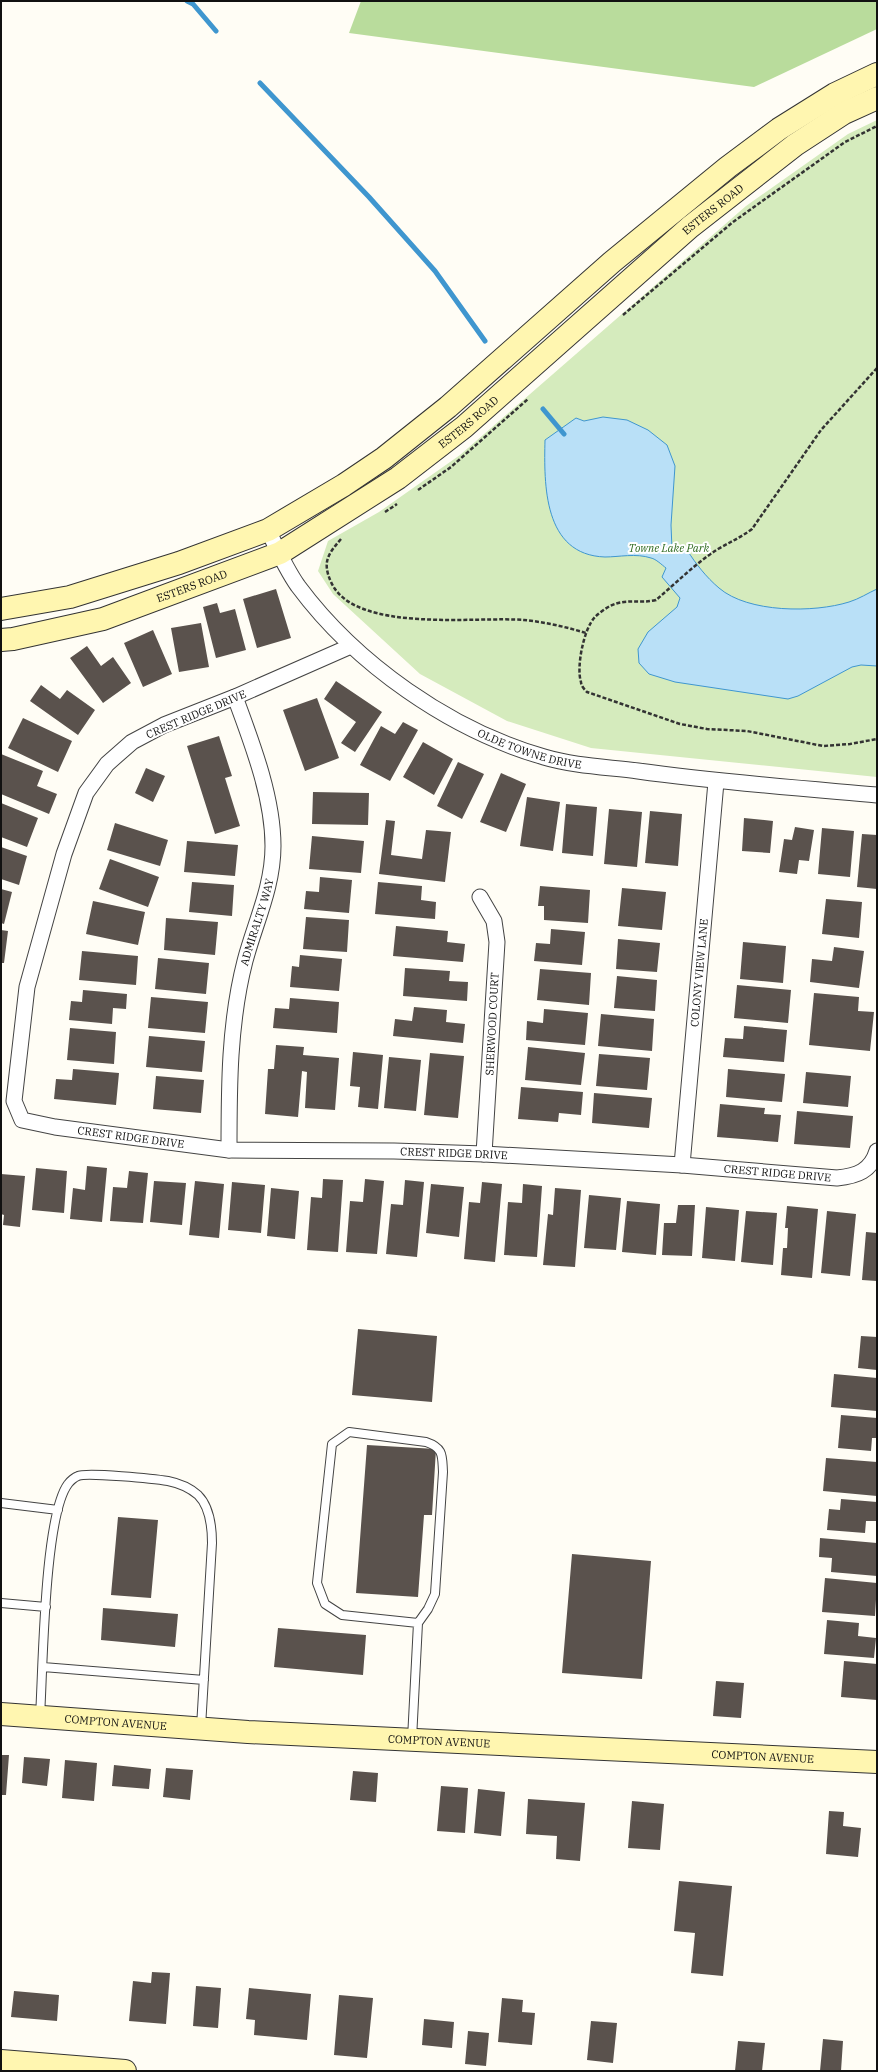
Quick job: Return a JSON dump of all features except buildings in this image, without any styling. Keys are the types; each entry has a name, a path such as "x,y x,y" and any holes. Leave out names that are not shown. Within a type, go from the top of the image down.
{"street":[{"path":"1,609 70,597 179,563 268,530 344,486 396,449 448,407 612,262 734,162 779,129 835,94 877,74"},
{"name":"ESTERS ROAD","path":"1,640 12,639 103,619 280,553 398,478 464,427 690,227 795,145 844,113 877,98"},
{"name":"OLDE TOWNE DRIVE","path":"268,530 298,585 351,646 430,706 466,726 519,749 563,761 716,782 877,795"},
{"name":"CREST RIDGE DRIVE","path":"351,646 235,697 164,725 132,742 107,764 86,793 64,854 27,988 14,1101 22,1120 55,1126 229,1150 394,1150 484,1154 682,1165 837,1178 854,1177 868,1168 877,1152"},
{"name":"ADMIRALTY WAY","path":"229,1150 230,1072 235,1012 245,960 262,909 272,867 273,846 270,815 256,757 235,697"},
{"name":"COLONY VIEW LANE","path":"682,1165 716,782"},
{"name":"SHERWOOD COURT","path":"480,897 494,921 496,942 484,1154"},
{"name":"COMPTON AVENUE","path":"1,1714 201,1728 412,1740 877,1762"},
{"path":"1,2061 125,2071"}],"lane":[{"path":"412,1740 418,1622 428,1609 435,1594 443,1472 442,1453 435,1445 426,1442 349,1432 332,1444 316,1583 325,1604 342,1615 418,1622"},
{"path":"40,1717 51,1549 60,1500 69,1483 78,1475 97,1475 168,1481 184,1486 199,1496 212,1523 201,1728"},
{"path":"1,1503 58,1510"},
{"path":"1,1603 46,1607"},
{"path":"43,1667 204,1680"}],"path":[{"path":"618,319 732,222 845,142 877,126"},
{"path":"877,368 821,430 752,529 739,539 719,549 708,557 656,600 646,602 632,600 611,606 595,617 586,633 580,659 580,683 588,692 680,724 707,729 747,731 823,746 877,740"},
{"path":"412,494 451,467 532,395"},
{"path":"380,515 399,503"},
{"path":"347,535 341,539 328,554 326,570 333,586 348,600 368,611 435,621 479,619 524,620 561,626 586,633"}],"green space":[{"path":"361,1 877,1 877,29 754,87 349,33"},
{"name":"Towne Lake Park","path":"877,120 877,777 591,748 507,721 420,674 333,594 318,571 328,541 379,512 460,455 746,206 848,134"}],"water":[{"path":"603,417 627,420 648,430 667,445 675,466 671,525 672,549 676,553 687,550 710,579 719,588 731,596 764,606 800,609 835,606 860,598 877,589 877,666 861,665 852,667 798,696 788,699 675,682 649,674 639,663 638,649 648,632 677,607 680,598 662,577 666,568 655,560 645,557 634,555 605,557 585,553 569,544 559,531 551,514 547,496 545,477 545,440 576,418 584,421"}],"waterway":[{"path":"187,1 193,4 216,31"},
{"path":"260,83 369,197 435,271 485,341"},
{"path":"543,409 564,434"}]}
